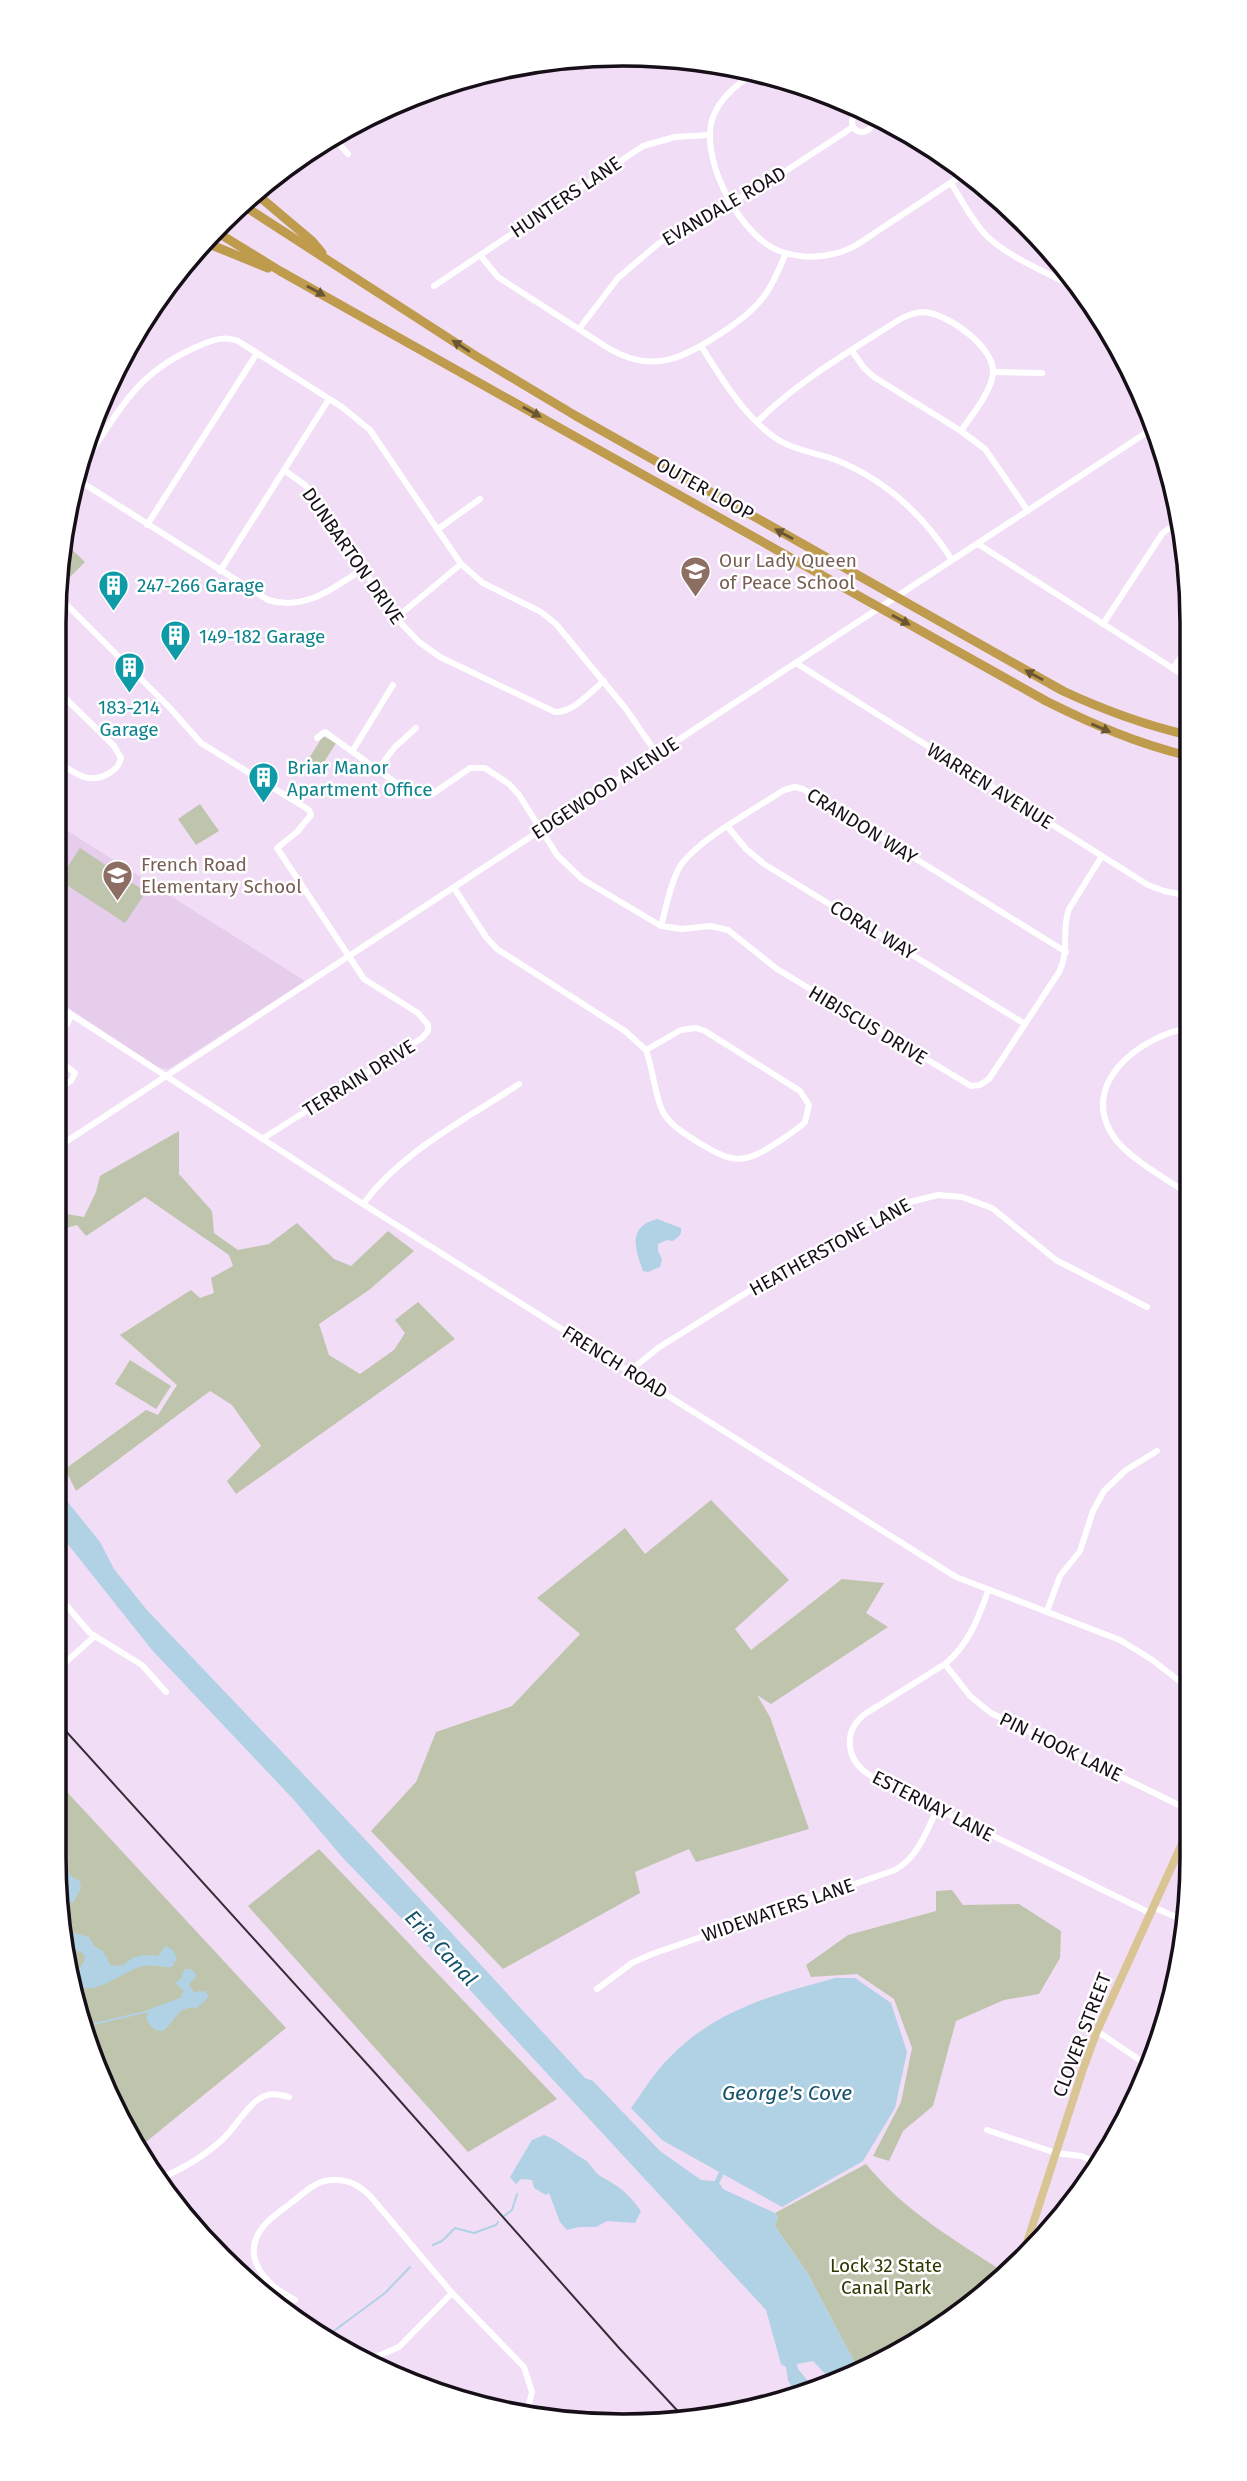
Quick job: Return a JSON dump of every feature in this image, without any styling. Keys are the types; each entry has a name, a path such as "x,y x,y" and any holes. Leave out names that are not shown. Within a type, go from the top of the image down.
{"highway":[{"path":"263,199 312,241 328,260"},
{"name":"OUTER LOOP","path":"251,210 476,356 576,416 1063,691 1108,712 1180,733"},
{"name":"OUTER LOOP","path":"224,236 280,271 1046,701 1097,727 1144,745 1180,754"},
{"path":"214,246 280,271"}],"main road":[{"name":"CLOVER STREET","path":"1028,2240 1097,2031 1180,1848"}],"street":[{"path":"745,80 731,90 714,114 709,135 713,164 732,202 756,236 770,246 786,253 820,256 845,251 958,178"},
{"name":"EVANDALE ROAD","path":"579,329 618,278 651,249 683,228 775,178 853,127"},
{"name":"HUNTERS LANE","path":"433,286 643,146 675,137 709,135"},
{"path":"339,144 348,154"},
{"path":"951,183 977,225 990,239 1004,250 1062,280"},
{"path":"480,255 498,276 616,353 637,361 664,362 701,346 739,321 759,303 773,283 786,253"},
{"path":"758,421 794,388 902,318 925,312 943,318 979,342 989,358 993,372 985,394 961,431"},
{"path":"95,446 140,383 161,365 220,338 234,339 352,414 378,440 461,564 483,583 551,620 604,681 657,754"},
{"path":"701,346 732,393 779,440 846,464 882,485 925,522 953,560"},
{"path":"852,351 874,377 985,449 1028,511"},
{"path":"147,525 257,353"},
{"path":"993,372 1042,373"},
{"path":"220,571 329,399"},
{"name":"EDGEWOOD AVENUE","path":"66,1142 1147,433"},
{"name":"DUNBARTON DRIVE","path":"284,470 311,492 361,570 396,618 419,642 440,657 547,710 563,712 570,709 604,681"},
{"path":"84,482 147,525 260,596 274,602 293,604 317,597 361,570"},
{"path":"438,529 480,499"},
{"path":"1103,624 1162,534 1172,526"},
{"path":"978,544 1180,673"},
{"path":"396,618 461,564"},
{"path":"67,605 169,707 201,743 309,810 311,815 298,832 277,848 348,957"},
{"path":"1173,669 1180,658"},
{"name":"WARREN AVENUE","path":"796,663 1102,856 1157,889 1180,894"},
{"path":"353,750 393,685"},
{"path":"66,699 114,746 121,758 115,769 94,780 66,767"},
{"path":"317,738 325,732 378,769 416,728"},
{"name":"HIBISCUS DRIVE","path":"378,769 403,788 425,796 436,792 470,768 485,768 500,776 514,790 557,855 573,872 661,926 682,929 717,927 728,930 777,969 971,1086 981,1085 989,1079 1059,972 1066,952 1066,918 1069,909 1102,856"},
{"name":"CRANDON WAY","path":"661,926 680,866 694,851 784,790 798,787 1066,952"},
{"name":"CORAL WAY","path":"728,827 746,849 764,864 1025,1024"},
{"path":"454,888 497,949 625,1031 646,1050 659,1101 667,1117 685,1134 720,1155 735,1159 754,1157 801,1127 807,1118 809,1105 800,1091 701,1029 685,1029 646,1050"},
{"name":"TERRAIN DRIVE","path":"262,1139 411,1045 428,1031 423,1017 364,979 348,957"},
{"name":"FRENCH ROAD","path":"66,1011 363,1204 956,1577 1120,1640 1180,1681"},
{"path":"66,1025 72,1015"},
{"path":"1180,1031 1153,1041 1122,1061 1107,1084 1104,1100 1108,1125 1121,1145 1180,1188"},
{"path":"66,1066 75,1073 66,1084"},
{"path":"363,1204 381,1181 402,1162 519,1084"},
{"name":"HEATHERSTONE LANE","path":"632,1373 637,1365 658,1348 797,1261 891,1210 938,1195 962,1197 992,1208 1056,1260 1147,1307"},
{"path":"1047,1611 1060,1576 1080,1551 1093,1511 1104,1491 1126,1470 1157,1451"},
{"name":"ESTERNAY LANE","path":"988,1591 970,1637 945,1664 855,1723 849,1742 851,1756 864,1772 937,1810 1151,1910 1177,1919"},
{"path":"66,1605 95,1636 142,1665 166,1692"},
{"path":"66,1663 95,1636"},
{"name":"PIN HOOK LANE","path":"945,1664 970,1696 991,1713 1180,1806"},
{"name":"WIDEWATERS LANE","path":"597,1989 632,1963 652,1954 895,1870 915,1854 937,1810"},
{"path":"1097,2031 1142,2061"},
{"path":"166,2175 202,2156 264,2096 276,2094 289,2097"},
{"path":"987,2130 1056,2153 1091,2160"},
{"path":"295,2300 270,2285 260,2273 255,2253 256,2240 271,2218 313,2186 332,2180 350,2182 366,2192 452,2293 524,2367 530,2380 528,2406"},
{"path":"376,2357 398,2347 452,2293"}],"shaded area":[{"name":"French Road Elementary School","path":"66,830 305,981 172,1067 158,1067 66,1006"}],"green space":[{"path":"71,549 85,562 69,578"},
{"path":"323,736 336,743 321,767 308,760"},
{"path":"200,804 219,831 196,845 178,819"},
{"path":"80,848 146,892 125,923 66,885 66,869"},
{"path":"179,1131 179,1174 212,1211 214,1233 238,1250 269,1244 297,1223 334,1259 351,1266 388,1231 414,1251 369,1290 319,1324 329,1355 360,1374 394,1350 405,1333 395,1320 418,1302 455,1339 236,1494 227,1481 261,1446 232,1405 210,1391 76,1491 66,1468 146,1410 158,1415 177,1385 120,1335 191,1290 200,1298 214,1293 211,1278 233,1266 229,1255 145,1197 86,1236 77,1225 66,1228 66,1214 84,1217 100,1176"},
{"path":"130,1360 171,1386 156,1409 115,1384"},
{"path":"711,1500 789,1580 735,1629 751,1650 842,1579 884,1583 866,1613 888,1627 771,1704 757,1695 770,1717 809,1829 696,1862 689,1849 635,1872 640,1893 503,1969 371,1831 416,1782 436,1732 512,1706 580,1634 537,1598 625,1528 645,1554"},
{"path":"66,1791 286,2028 145,2143 109,2071 85,2002 71,1930 66,1858"},
{"path":"319,1849 557,2099 468,2152 248,1906"},
{"path":"952,1890 963,1905 1019,1904 1061,1931 1060,1958 1039,1994 1004,2000 956,2021 933,2106 903,2131 889,2161 873,2156 901,2102 912,2048 894,1999 857,1974 811,1977 806,1965 848,1935 936,1911 936,1891"},
{"name":"Lock 32 State Canal Park","path":"866,2164 914,2211 999,2269 933,2321 855,2364 808,2274 775,2226 778,2217 775,2213"}],"water":[{"path":"657,1219 681,1228 681,1232 673,1241 667,1240 658,1244 662,1259 660,1267 648,1272 643,1271 636,1247 637,1233 641,1227"},
{"name":"Erie Canal","path":"66,1500 100,1542 114,1569 146,1609 362,1836 585,2078 593,2081 660,2151 701,2180 715,2181 723,2189 775,2213 778,2217 775,2226 808,2274 855,2364 827,2376 813,2361 797,2364 809,2383 793,2388 788,2381 786,2367 781,2364 766,2310 152,1650 66,1542"},
{"path":"67,1870 80,1881 81,1888 73,1903 69,1902"},
{"path":"72,1933 89,1937 94,1946 103,1951 111,1966 123,1965 142,1955 158,1956 165,1946 173,1950 177,1958 172,1967 144,1966 102,1985 82,1988 78,1970 85,1956 80,1951 75,1952"},
{"path":"186,1969 191,1969 197,1975 189,1985 194,1992 205,1991 209,1997 197,2008 181,2011 163,2031 155,2030 146,2018 150,2009 180,1998 184,1991 175,1983 182,1978"},
{"name":"George's Cove","path":"835,1978 855,1978 891,2003 907,2052 895,2108 863,2161 782,2207 662,2140 631,2108 665,2063 707,2027 747,2006"},
{"path":"544,2135 585,2160 598,2174 627,2195 641,2211 635,2223 607,2221 596,2227 567,2230 560,2222 549,2193 546,2195 534,2188 532,2180 521,2179 516,2184 510,2177 532,2140"}],"waterway":[{"path":"92,2025 149,2011"},
{"path":"717,2182 722,2172"},
{"path":"504,2216 512,2210 517,2194"},
{"path":"433,2245 442,2241 455,2228 474,2233 498,2222"},
{"path":"332,2332 385,2293 410,2267"}],"railway":[{"path":"66,1731 678,2411"}],"place":[{"name":"Our Lady Queen of Peace School","path":"696,598"},
{"name":"247-266 Garage","path":"114,612"},
{"name":"149-182 Garage","path":"176,663"},
{"name":"183-214 Garage","path":"129,695"},
{"name":"Briar Manor Apartment Office","path":"264,805"},
{"name":"French Road Elementary School","path":"118,902"}]}
